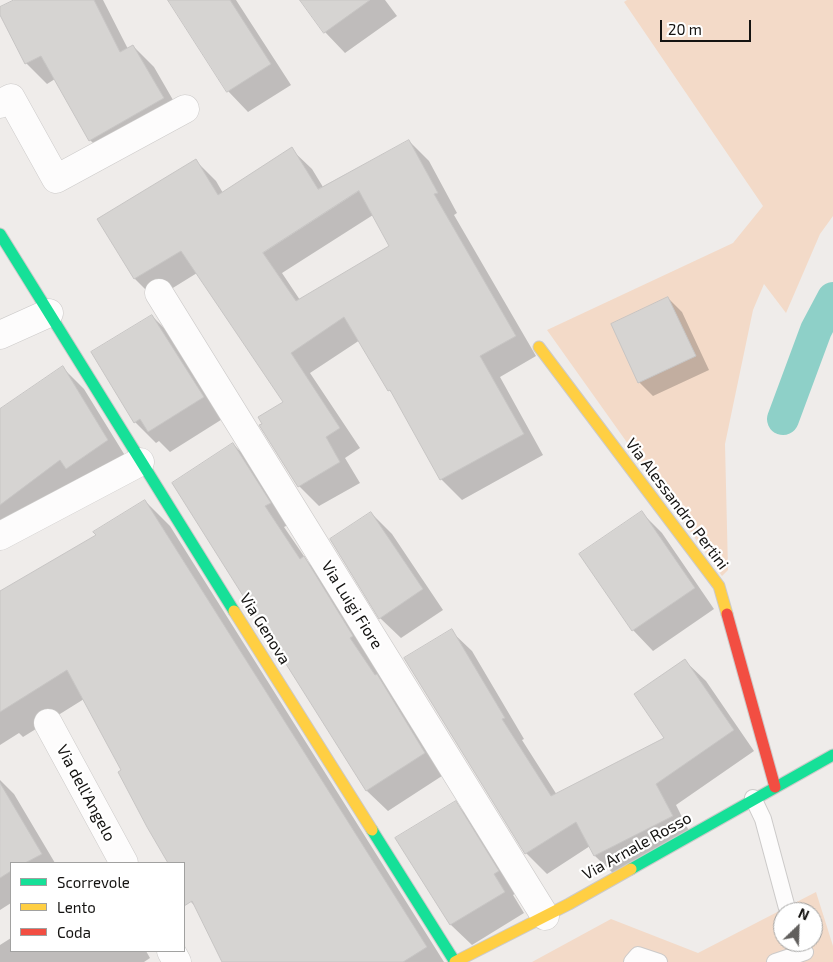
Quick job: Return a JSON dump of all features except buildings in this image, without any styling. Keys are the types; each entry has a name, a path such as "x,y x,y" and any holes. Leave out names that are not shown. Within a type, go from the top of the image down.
{"street":[{"path":"0,104 11,98 56,179 185,109"},
{"name":"Via Genova","path":"0,234 140,462 455,962"},
{"name":"Via Luigi Fiore","path":"159,293 545,916"},
{"path":"0,335 49,313"},
{"name":"Via Alessandro Pertini","path":"539,347 719,586 775,787"},
{"path":"0,536 140,462"},
{"name":"Via dell'Angelo","path":"48,723 123,862"},
{"name":"Via Arnale Rosso","path":"455,962 545,916 753,798 833,755"}],"lane":[{"path":"753,798 764,820 785,902"},
{"path":"775,962 805,952"},
{"path":"632,962 638,954 659,962"}],"shaded area":[{"path":"627,0 833,0 833,216 820,234 786,313 764,284 753,310 725,444 728,570 722,576 547,330 733,243 763,206 624,2"},
{"path":"816,892 819,902 797,902"},
{"path":"773,914 773,952 823,952 823,914 833,946 833,962 532,962 611,919 698,953"}],"waterway":[{"path":"783,419 816,330 833,298"}],"traffic: fast":[{"path":"0,234 234,611"},
{"path":"631,869 833,755"},
{"path":"372,830 455,962"}],"traffic: slow":[{"path":"539,347 719,586 727,614"},
{"path":"234,611 372,830"},
{"path":"455,962 569,904 631,869"}],"traffic: jam":[{"path":"727,614 775,787"}]}
